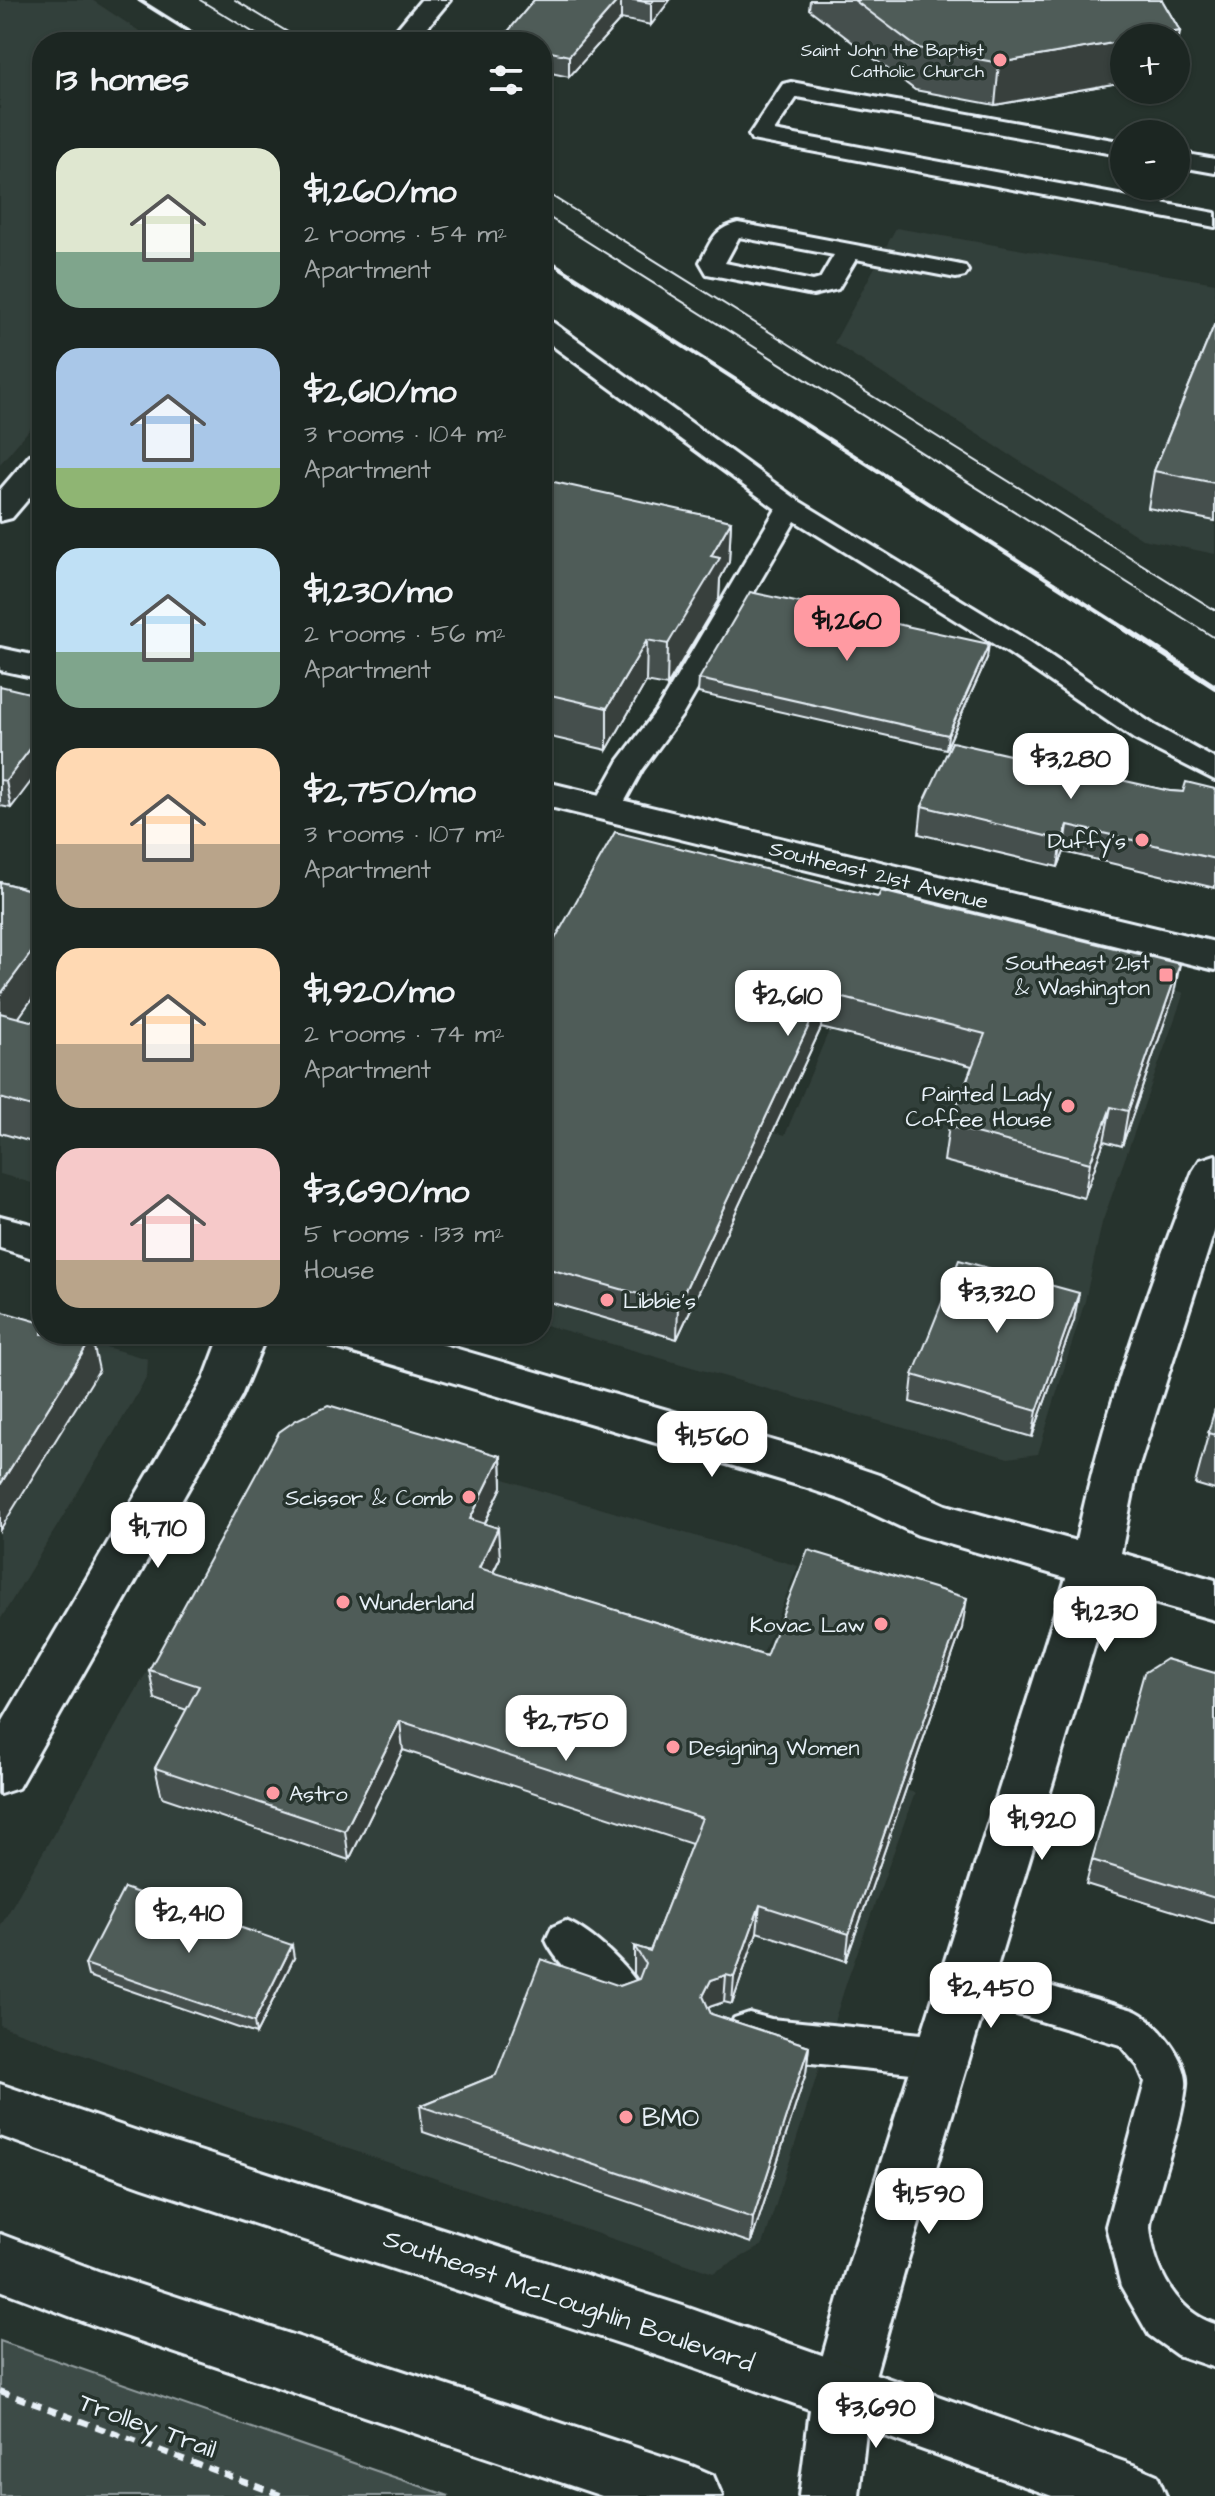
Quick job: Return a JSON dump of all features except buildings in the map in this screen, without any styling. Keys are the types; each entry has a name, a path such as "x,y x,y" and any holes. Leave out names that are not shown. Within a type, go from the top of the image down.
{"street":[{"path":"409,32 436,0"},
{"path":"0,511 32,474"},
{"path":"0,659 32,666"},
{"name":"Southeast 21st Avenue","path":"552,796 1215,956"},
{"path":"829,2496 841,2394 1094,1567 1114,1472 1181,1261 1215,1171"},
{"path":"0,1232 32,1241"},
{"path":"0,1772 225,1383 240,1344"},
{"path":"380,1344 805,1469 862,1488 935,1521 1215,1600"},
{"name":"Southeast McLoughlin Boulevard","path":"0,2110 143,2160 683,2335 841,2394 1136,2496"},
{"path":"0,2262 98,2299 692,2496"}],"lane":[{"path":"1110,146 791,89 760,135 1215,220"},
{"path":"1190,162 1215,166"},
{"path":"849,251 829,284 813,288 716,269 712,262 728,233 738,230 956,271"},
{"path":"552,333 790,507 1020,648 1144,732 1215,771"},
{"path":"606,810 629,767 669,714 790,507"},
{"path":"566,1940 621,1992"},
{"path":"965,1981 1133,2029 1154,2053 1166,2082 1128,2226 1143,2286 1165,2319 1193,2339 1215,2346"},
{"path":"725,2024 771,2039 942,2056"}],"path":[{"name":"Trolley Trail","path":"0,2391 283,2496"}],"shaded area":[{"path":"0,0 92,0 141,32 32,32 32,427 0,464"},
{"path":"896,228 1215,283 1215,554 1142,539 834,343"},
{"path":"0,908 32,915 32,1183 0,1174"},
{"path":"878,914 1155,983 1184,993 1102,1223 1085,1301 1038,1454 1008,1458 552,1327 552,1162 654,1095 785,1135"},
{"path":"0,1316 32,1330 32,1344 96,1344 148,1359 147,1376 132,1403 0,1620"},
{"path":"342,1426 538,1490 798,1566 731,1733 915,1793 847,1981 763,2245 713,2273 249,2115 0,2025 0,1927 275,1449"},
{"path":"0,2341 449,2496 0,2496"}],"tram line":[{"path":"200,0 253,32"},
{"path":"235,0 288,32"},
{"path":"552,196 1215,610"},
{"path":"552,219 1215,638"}],"railway":[{"path":"139,0 190,32"},
{"path":"552,262 1127,630"},
{"path":"1124,628 1215,687"}],"place":[{"name":"Saint John the Baptist Catholic Church","path":"1000,60"},
{"name":"Duffy's","path":"1142,840"},
{"name":"Southeast 21st & Washington","path":"1166,975"},
{"name":"Painted Lady Coffee House","path":"1068,1106"},
{"name":"Libbie's","path":"607,1300"},
{"name":"Scissor & Comb","path":"469,1497"},
{"name":"Wunderland","path":"343,1602"},
{"name":"Kovac Law","path":"881,1624"},
{"name":"Designing Women","path":"673,1747"},
{"name":"Astro","path":"273,1793"},
{"name":"BMO","path":"626,2117"}]}
